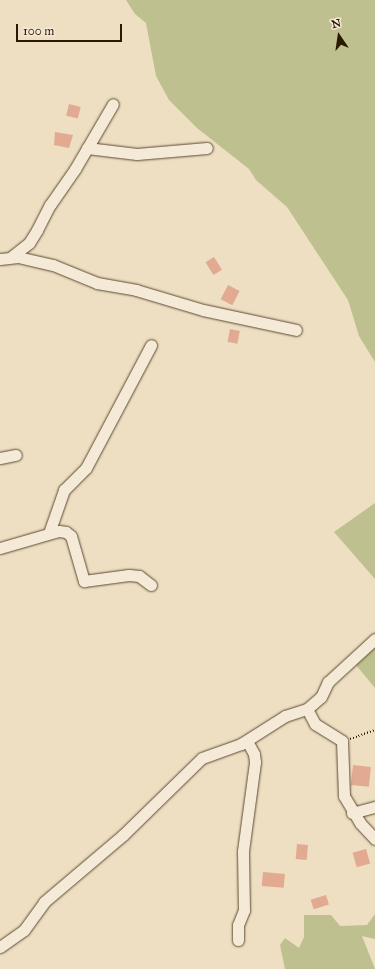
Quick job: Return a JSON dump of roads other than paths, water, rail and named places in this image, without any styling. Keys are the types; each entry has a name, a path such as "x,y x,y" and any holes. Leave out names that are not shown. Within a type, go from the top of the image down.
{"street":[{"path":"5,258 33,237 50,205 87,148 113,104"},
{"path":"87,148 137,154 207,148"},
{"path":"5,258 53,265 97,283 136,290 203,310 296,330"},
{"path":"49,533 64,490 86,468 151,345"},
{"path":"0,458 16,455"},
{"path":"0,548 59,531 71,536 84,581 129,575 139,576 151,585"},
{"path":"241,744 285,716 307,709 321,697 328,682 375,639"},
{"path":"307,709 315,724 342,741 344,796 352,813 375,839"},
{"path":"0,947 24,930 44,902 123,835 202,758 247,741 254,754 255,762 243,851 244,910 238,925 238,940"},
{"path":"352,813 375,807"}]}
